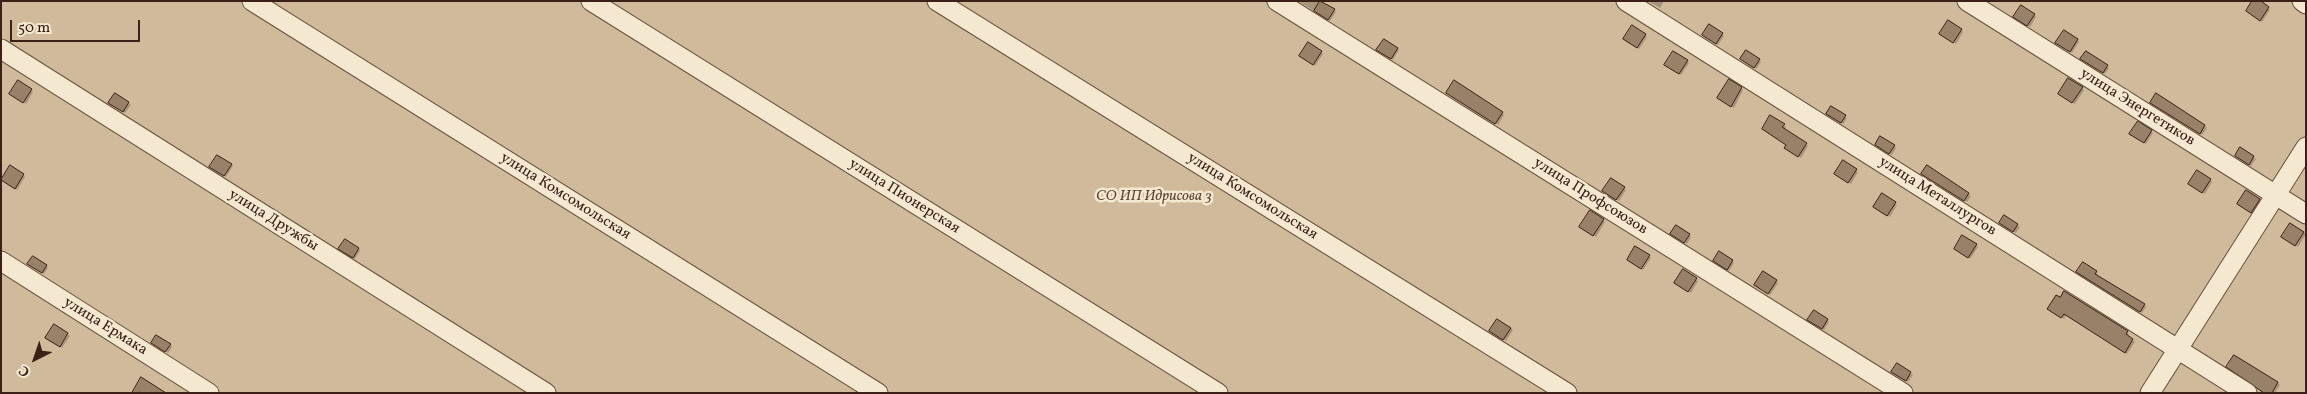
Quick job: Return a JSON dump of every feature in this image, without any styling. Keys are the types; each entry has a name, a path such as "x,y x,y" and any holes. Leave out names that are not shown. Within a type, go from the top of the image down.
{"street":[{"name":"улица Комсомольская","path":"252,1 878,393"},
{"name":"улица Пионерская","path":"591,1 1218,393"},
{"name":"улица Комсомольская","path":"936,1 1567,393"},
{"name":"улица Профсоюзов","path":"1277,1 1903,393"},
{"name":"улица Металлургов","path":"1626,1 2247,393"},
{"name":"улица Энергетиков","path":"1967,1 2306,214"},
{"path":"2302,1 2306,4"},
{"name":"улица Дружбы","path":"1,49 546,393"},
{"path":"2150,393 2306,147"},
{"name":"улица Ермака","path":"1,262 209,393"}],"green space":[{"name":"СО ИП Идрисова 3","path":"1,1 2306,1 2306,393 1,393"}],"building":[{"path":"1320,1 1335,9 1328,20 1314,11"},
{"path":"2252,1 2261,1 2269,7 2260,21 2246,11"},
{"path":"2021,5 2035,14 2027,26 2013,17"},
{"path":"1948,20 1962,29 1953,43 1939,34"},
{"path":"1709,24 1723,33 1716,44 1702,35"},
{"path":"1632,25 1646,34 1637,48 1623,39"},
{"path":"2064,30 2078,39 2070,52 2055,43"},
{"path":"1384,39 1398,48 1391,59 1376,50"},
{"path":"1308,42 1322,51 1313,65 1299,56"},
{"path":"1746,50 1760,59 1754,68 1740,59"},
{"path":"1673,51 1688,60 1679,74 1664,65"},
{"path":"2086,51 2108,65 2103,73 2080,59"},
{"path":"2068,78 2083,87 2072,103 2058,94"},
{"path":"1729,79 1742,87 1731,107 1717,98"},
{"path":"18,80 32,89 23,103 9,94"},
{"path":"1454,80 1503,112 1495,124 1446,93"},
{"path":"115,93 129,102 123,112 108,103"},
{"path":"2156,93 2205,125 2200,134 2150,103"},
{"path":"1831,106 1846,115 1841,123 1826,114"},
{"path":"1770,115 1785,124 1782,127 1807,143 1798,157 1784,148 1786,145 1762,129"},
{"path":"2138,121 2152,130 2144,143 2129,134"},
{"path":"1880,136 1895,145 1889,154 1875,145"},
{"path":"2240,147 2254,156 2249,165 2235,156"},
{"path":"217,155 232,164 224,176 209,167"},
{"path":"1843,160 1857,169 1848,183 1834,174"},
{"path":"10,165 24,174 15,189 1,180"},
{"path":"1927,165 1969,193 1964,201 1921,174"},
{"path":"2197,170 2211,179 2202,193 2188,184"},
{"path":"1611,178 1625,187 1616,200 1602,191"},
{"path":"2246,190 2260,199 2251,213 2237,204"},
{"path":"1882,193 1896,202 1887,216 1873,207"},
{"path":"1590,210 1604,219 1593,236 1579,227"},
{"path":"2004,215 2018,224 2013,232 1999,223"},
{"path":"2290,223 2304,232 2295,246 2281,237"},
{"path":"1676,225 1690,234 1684,243 1670,234"},
{"path":"1962,235 1977,244 1968,258 1954,249"},
{"path":"345,239 359,248 353,258 338,249"},
{"path":"1635,246 1650,255 1641,269 1627,260"},
{"path":"1719,251 1733,260 1727,270 1713,261"},
{"path":"33,256 47,265 42,273 27,264"},
{"path":"2083,262 2097,271 2095,274 2145,304 2140,312 2076,272"},
{"path":"1683,269 1697,278 1688,292 1674,283"},
{"path":"1763,271 1777,280 1768,294 1754,285"},
{"path":"2064,291 2128,331 2126,334 2133,339 2125,353 2064,314 2061,318 2047,309 2056,295 2060,297"},
{"path":"1814,310 1828,319 1822,329 1807,320"},
{"path":"1497,319 1511,328 1503,340 1489,331"},
{"path":"54,324 68,333 60,347 45,338"},
{"path":"156,335 171,344 165,352 151,343"},
{"path":"2234,355 2278,382 2272,393 2264,393 2226,367"},
{"path":"1897,363 1911,372 1906,381 1891,372"},
{"path":"141,377 166,393 132,393"}]}
